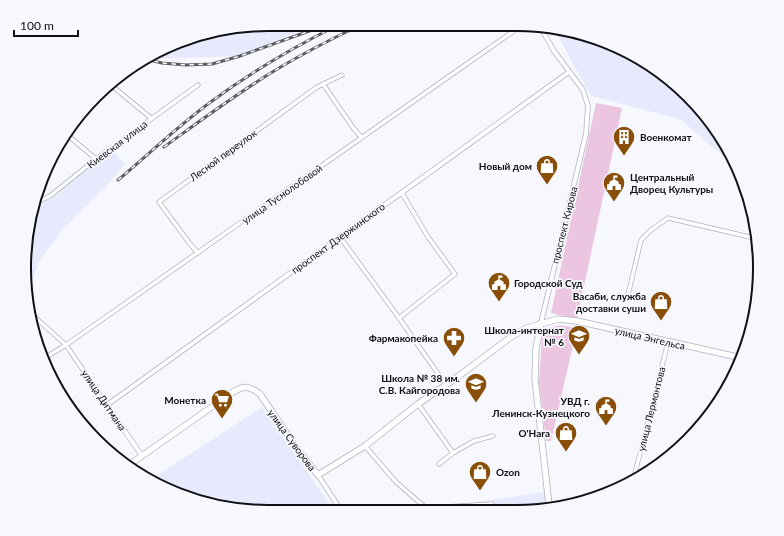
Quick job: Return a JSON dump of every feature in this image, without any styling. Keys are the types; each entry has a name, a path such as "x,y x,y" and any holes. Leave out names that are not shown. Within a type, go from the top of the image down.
{"main road":[{"name":"улица Суворова","path":"133,462 242,387 252,388 260,394 298,450 318,475 365,446 418,404 511,337 527,328 558,319"},
{"name":"улица Энгельса","path":"558,319 736,357"},
{"name":"проспект Кирова","path":"541,323 536,348 535,379 549,503"}],"street":[{"name":"улица Туснолобовой","path":"48,356 514,31"},
{"name":"проспект Кирова","path":"541,323 586,134 588,106 583,90 554,51 544,33"},
{"name":"проспект Дзержинского","path":"107,404 569,72"},
{"name":"Лесной переулок","path":"198,253 159,202 317,87 342,74"},
{"path":"323,84 354,130 361,137"},
{"name":"Киевская улица","path":"41,201 50,196 151,118 198,85"},
{"path":"115,88 151,118"},
{"path":"70,137 96,159"},
{"path":"399,318 455,274 428,237 402,193"},
{"path":"627,299 641,240 668,218 751,237"},
{"path":"340,237 446,385"},
{"name":"улица Дитмана","path":"37,319 66,345 142,456"},
{"name":"улица Лермонтова","path":"635,472 668,342"},
{"path":"418,404 453,453"},
{"path":"439,464 453,453 474,441 493,436"},
{"path":"365,446 396,482 423,505"},
{"path":"318,475 337,505"},
{"path":"476,505 492,504"}],"shaded area":[{"path":"299,31 239,56 156,59 177,49 207,39 237,33"},
{"path":"557,35 577,39 607,49 621,55 648,71 684,100 713,136 727,159 680,119 591,96"},
{"path":"596,103 622,108 577,319 551,313"},
{"path":"113,151 125,165 105,188 63,229 39,261 32,281 33,237 40,205 56,196 90,165"},
{"path":"560,325 577,328 551,441 546,441 539,382 542,336 548,328"},
{"path":"262,407 330,505 268,505 237,503 207,497 177,487 155,477"},
{"path":"544,492 546,503 516,505 456,505"}],"railway":[{"path":"153,61 186,65 212,64 240,56 309,31"},
{"path":"118,180 200,110 227,90 273,60 326,31"},
{"path":"164,147 232,98 274,71 349,31"}],"place":[{"name":"Военкомат","path":"624,156"},
{"name":"Новый дом","path":"547,186"},
{"name":"Центральный Дворец Культуры","path":"614,202"},
{"name":"Городской Суд","path":"499,302"},
{"name":"Васаби, служба доставки суши","path":"661,322"},
{"name":"Школа-интернат № 6","path":"579,356"},
{"name":"Фармакопейка","path":"454,358"},
{"name":"Школа № 38 им. С.В. Кайгородова","path":"476,404"},
{"name":"Монетка","path":"222,420"},
{"name":"УВД г. Ленинск-Кузнецкого","path":"606,426"},
{"name":"O'Hara","path":"566,452"},
{"name":"Ozon","path":"480,492"}]}
